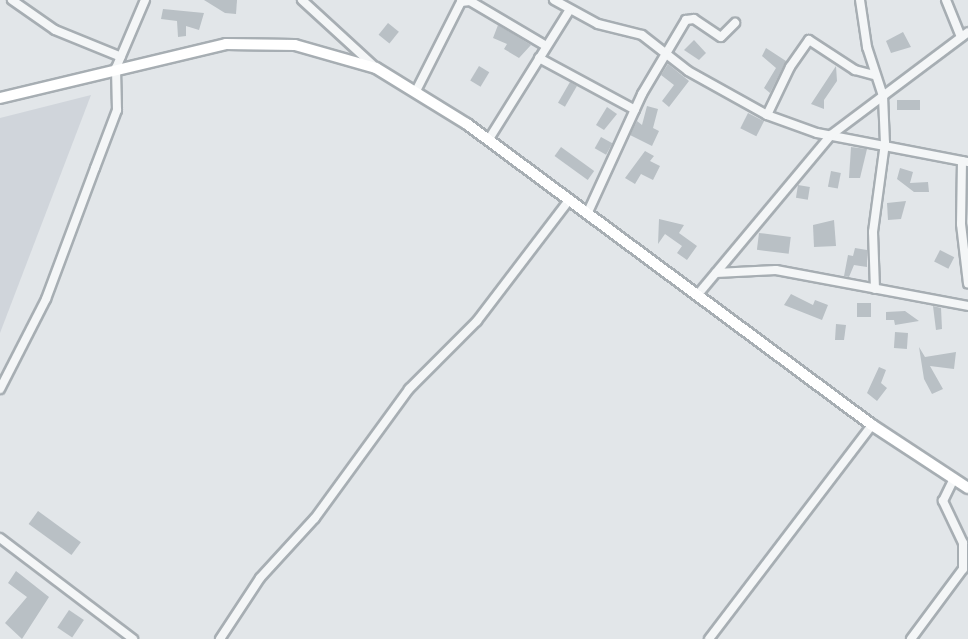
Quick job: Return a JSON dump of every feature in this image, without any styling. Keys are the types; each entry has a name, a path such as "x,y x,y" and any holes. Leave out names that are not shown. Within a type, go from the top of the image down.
{"street":[{"path":"12,0 55,30 118,63"},
{"path":"0,389 46,299 117,110 118,63 145,0"},
{"path":"302,0 376,68 489,139 699,293 872,425 968,488"},
{"path":"313,8 318,0"},
{"path":"554,0 569,11 642,35 666,51 688,71 767,115 831,135 885,143 965,162 961,224 968,284"},
{"path":"860,0 874,75 883,96 885,143 873,232 875,289"},
{"path":"699,293 831,135 964,34 946,0"},
{"path":"416,91 461,2 470,1 546,46"},
{"path":"489,139 569,11"},
{"path":"588,212 635,110 666,51 689,18 716,37 726,35 735,23"},
{"path":"767,115 790,67 809,40 855,70 874,75"},
{"path":"0,98 118,63 189,49 272,42 376,68"},
{"path":"539,58 635,110"},
{"path":"220,639 260,578 321,510 410,389 486,310 570,199"},
{"path":"716,273 776,270 968,306"},
{"path":"709,639 872,425"},
{"path":"911,639 962,569 962,543 943,501 954,478"},
{"path":"0,538 133,639"}],"shaded area":[{"path":"91,95 0,333 0,118"}],"building":[{"path":"204,0 237,0 236,14 225,13"},
{"path":"163,9 204,13 199,30 186,26 186,36 178,37 177,21 161,19"},
{"path":"388,23 399,32 389,43 379,35"},
{"path":"498,25 531,45 519,58 504,49 507,44 493,38"},
{"path":"903,32 911,47 891,53 886,41"},
{"path":"694,40 706,53 699,60 684,50"},
{"path":"766,48 786,61 770,93 764,88 776,68 762,56"},
{"path":"668,64 689,81 669,107 662,101 674,85 661,75"},
{"path":"479,66 489,72 481,87 470,81"},
{"path":"836,66 837,81 824,100 824,109 811,104"},
{"path":"570,82 577,86 565,107 558,103"},
{"path":"897,100 920,100 920,110 897,110"},
{"path":"647,106 658,109 653,128 659,131 652,146 630,135 637,121 642,125"},
{"path":"607,107 617,114 604,130 596,125"},
{"path":"748,113 764,121 756,136 740,128"},
{"path":"601,137 612,143 606,155 595,148"},
{"path":"561,147 594,171 588,180 555,156"},
{"path":"851,147 867,149 860,178 849,178"},
{"path":"645,151 654,156 650,161 660,166 653,180 641,174 635,184 625,178"},
{"path":"900,168 913,172 910,183 928,182 929,192 914,192 897,179"},
{"path":"831,171 841,173 838,189 828,187"},
{"path":"798,185 810,187 808,200 796,198"},
{"path":"906,201 901,219 888,220 887,203"},
{"path":"659,219 684,225 679,233 697,246 687,260 677,253 682,246 665,234 658,244"},
{"path":"834,220 836,246 814,247 813,225"},
{"path":"759,233 791,237 789,254 757,250"},
{"path":"855,248 867,250 867,267 854,265 849,277 844,276 848,255 853,256"},
{"path":"940,250 954,257 948,269 934,262"},
{"path":"791,294 813,305 815,300 828,305 822,320 784,305"},
{"path":"857,303 871,303 871,317 857,317"},
{"path":"933,306 941,308 942,329 936,330"},
{"path":"905,311 919,321 895,325 894,320 886,320 886,312"},
{"path":"836,324 846,325 844,340 835,340"},
{"path":"895,332 908,333 907,349 894,348"},
{"path":"919,347 925,357 956,352 954,369 930,366 943,389 932,394 924,379"},
{"path":"879,367 886,370 881,383 887,388 877,401 867,393"},
{"path":"38,511 81,542 71,555 29,524"},
{"path":"16,571 49,597 22,639 5,623 27,597 8,583"},
{"path":"69,610 84,620 72,637 57,627"}]}
